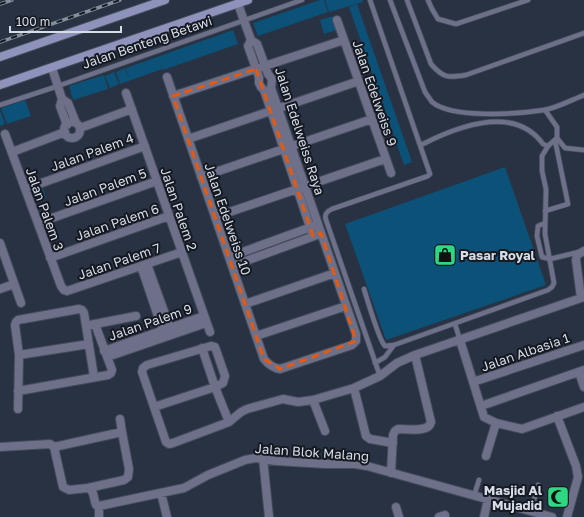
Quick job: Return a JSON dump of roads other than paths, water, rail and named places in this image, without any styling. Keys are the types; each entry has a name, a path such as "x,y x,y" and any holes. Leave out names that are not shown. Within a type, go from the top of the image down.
{"main road":[{"path":"0,57 165,0"},
{"name":"Jalan Benteng Betawi","path":"0,85 248,0"}],"street":[{"name":"Jalan Edelweiss Raya","path":"238,4 251,40 258,44 268,74 272,79 271,88 274,110"},
{"name":"Jalan Edelweiss 9","path":"337,20 391,174"},
{"name":"Jalan Edelweiss Raya","path":"251,40 248,46 256,69 260,87 264,90 274,110 287,148 297,189 313,236"},
{"path":"173,96 344,40"},
{"path":"52,68 62,99 60,106 67,136 75,138 80,132 78,125 68,103 62,99"},
{"name":"Jalan Edelweiss 10","path":"167,77 264,359 271,366"},
{"path":"188,139 359,81"},
{"name":"Jalan Palem 2","path":"126,93 210,332"},
{"path":"12,152 66,129 69,123 78,125 132,109"},
{"path":"201,177 372,118"},
{"name":"Jalan Palem 3","path":"5,134 50,258 64,290"},
{"name":"Jalan Palem 4","path":"25,189 145,146"},
{"name":"Jalan Edelweiss Raya","path":"271,366 280,369 352,344 356,341 356,334 305,186 287,148"},
{"path":"215,217 386,159"},
{"name":"Jalan Palem 5","path":"38,223 157,181"},
{"name":"Jalan Palem 6","path":"50,258 169,216"},
{"path":"229,257 318,224"},
{"path":"232,266 321,233"},
{"path":"0,245 21,303"},
{"path":"154,407 223,383 225,376 215,347 211,346 147,365 143,368 142,372 154,407 166,442 169,444 229,422 241,412 282,399 298,402 313,400 354,388 380,376 397,363 415,355 583,297 576,260 577,255 582,251"},
{"name":"Jalan Palem 7","path":"64,290 68,291 182,252"},
{"path":"144,265 166,329"},
{"path":"245,304 335,273"},
{"path":"0,289 14,284"},
{"path":"256,336 346,306"},
{"path":"18,391 108,375 111,373 112,370 106,354 82,310 79,309 33,317 18,320 16,322 15,325 19,355 18,391 18,409"},
{"path":"90,325 136,316"},
{"name":"Jalan Palem 9","path":"106,354 166,329 205,320"},
{"name":"Jalan Palem 9","path":"106,354 205,320"},
{"path":"90,325 89,344 94,377"},
{"path":"460,340 484,417 493,422 523,429 584,407"},
{"path":"19,355 89,344"},
{"name":"Jalan Albasia 1","path":"473,382 584,345"},
{"path":"202,348 229,422"},
{"path":"391,473 393,435 395,431 398,429 423,429 428,428 431,425 415,355"},
{"path":"481,406 581,371 584,387"},
{"path":"354,388 366,436 370,439 393,443"},
{"path":"313,400 325,431"},
{"path":"557,416 576,466 578,476 567,517"},
{"path":"54,447 63,487 69,490 88,488 124,480 128,477 129,469 120,419"},
{"path":"486,456 493,422"},
{"path":"0,447 50,444 54,447 122,432"},
{"path":"263,458 269,517"},
{"name":"Jalan Blok Malang","path":"99,506 184,488 200,478 245,460 263,458 276,461 355,464 366,466 552,517"},
{"path":"88,488 93,491 95,503 99,506 100,517"},
{"path":"161,493 167,517"},
{"path":"484,517 488,500"},
{"path":"396,507 400,517"}],"lane":[{"name":"Jalan Benteng Betawi","path":"0,105 302,0"},
{"path":"370,0 430,172 428,176 332,209 326,213 325,218 380,376"},
{"path":"390,0 425,92 433,102 444,108 455,112 486,114 545,110 584,95"},
{"path":"407,0 431,64 444,76 453,77 466,74 584,33"},
{"path":"428,0 438,18 456,24 528,0"},
{"path":"545,110 557,127 556,139 568,204 545,211"},
{"path":"420,145 458,129 500,122 520,126 534,134 542,144 548,146"},
{"path":"364,289 385,346 394,345 455,324 548,290 552,287 554,283 546,246 546,189 542,171 542,156 548,146 556,139"},
{"path":"556,139 565,148 584,150"},
{"path":"545,222 538,226 537,236 542,257 550,259 582,251"},
{"path":"455,324 460,340"},
{"path":"375,363 385,356 394,345"},
{"path":"474,496 479,480"},
{"path":"531,511 538,485"}],"railway":[{"path":"0,4 12,0"},
{"path":"0,42 120,0"}],"place":[{"name":"Pasar Royal","path":"445,255"},
{"name":"Masjid Al Mujadid","path":"558,497"}]}
